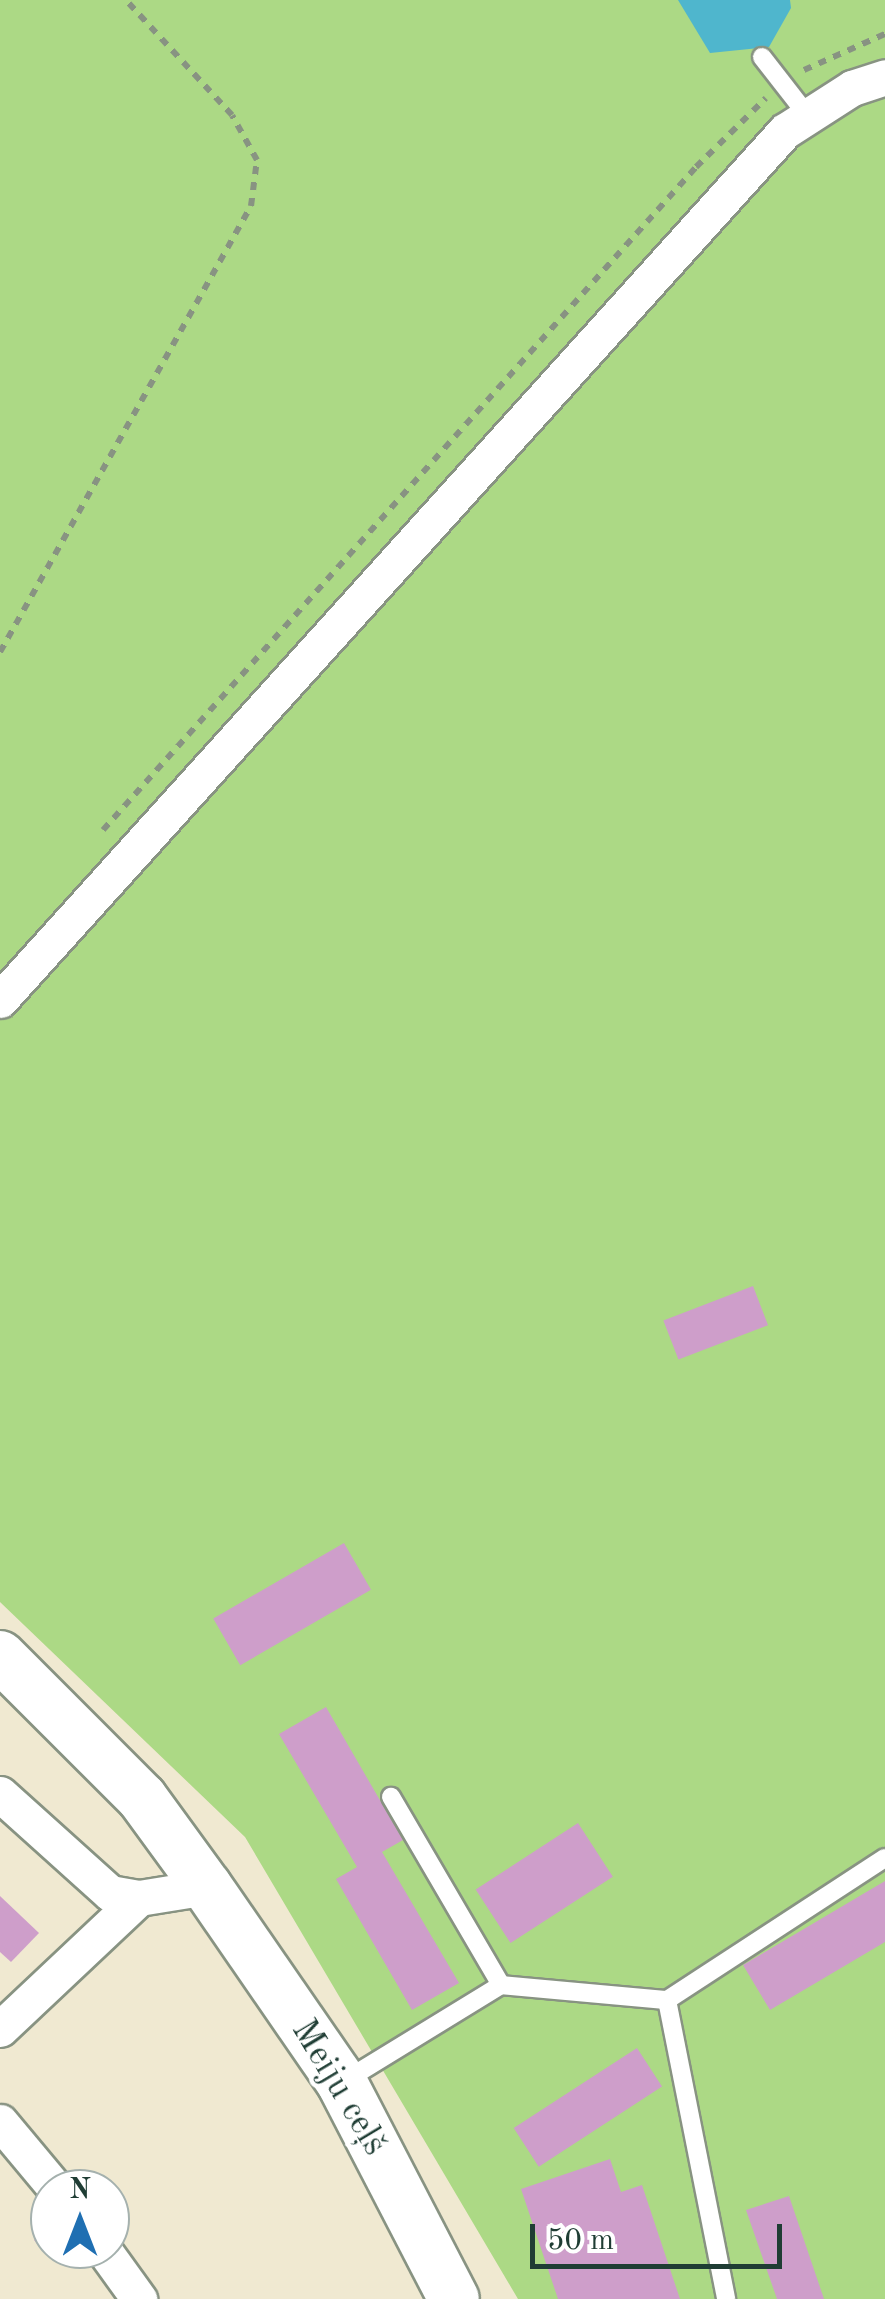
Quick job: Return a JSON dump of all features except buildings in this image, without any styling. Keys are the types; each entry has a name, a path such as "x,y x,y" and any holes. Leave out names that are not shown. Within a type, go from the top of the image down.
{"street":[{"path":"0,1000 785,131 852,88 885,77"},
{"name":"Meiju ceļš","path":"0,1656 142,1798 207,1887 342,2082 454,2299"},
{"path":"0,1794 77,1869 110,1893 139,1898 207,1887"},
{"path":"0,2029 139,1898"},
{"path":"0,2122 39,2169"},
{"path":"118,2269 140,2299"}],"lane":[{"path":"762,57 808,116"},
{"path":"391,1797 501,1985"},
{"path":"342,2082 501,1985 666,2000 885,1858"},
{"path":"666,2000 726,2299"}],"path":[{"path":"0,652 251,206 256,160 232,115 126,0"}],"green space":[{"path":"0,0 885,0 885,2299 518,2299 245,1837 0,1602"}],"water":[{"path":"678,0 790,0 791,8 769,47 710,53"}]}
